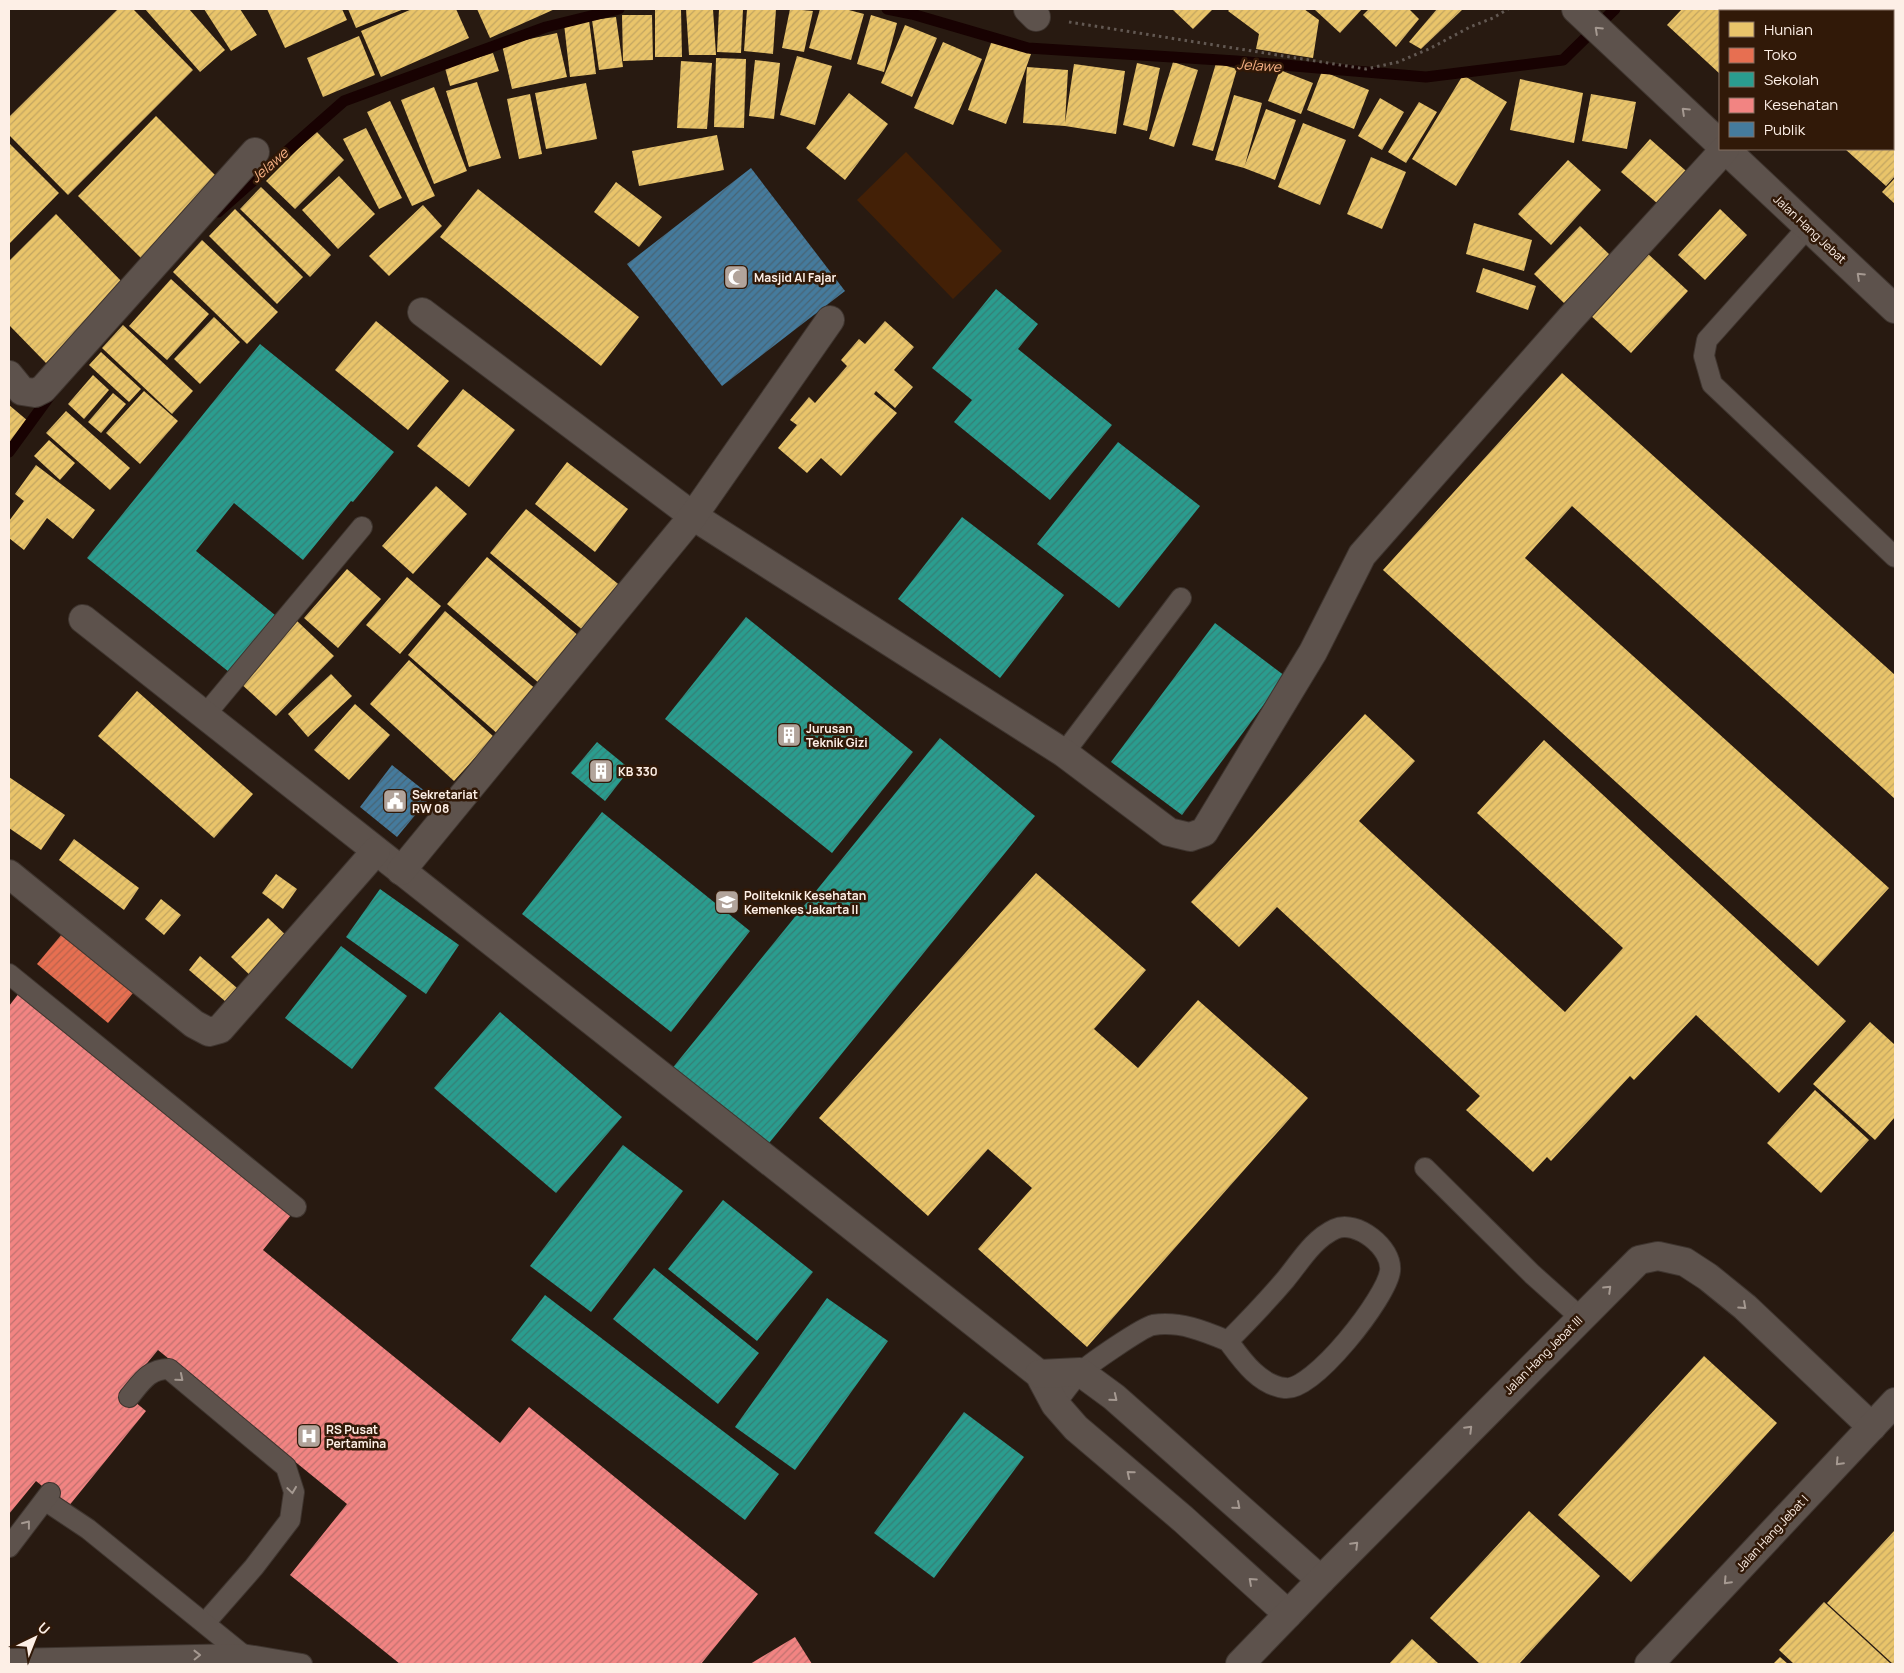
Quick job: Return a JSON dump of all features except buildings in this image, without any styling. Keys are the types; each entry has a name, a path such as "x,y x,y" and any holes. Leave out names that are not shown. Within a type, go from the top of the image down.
{"street":[{"name":"Jalan Hang Jebat","path":"1576,9 1719,139"},
{"name":"Jalan Hang Jebat","path":"1731,150 1808,227 1895,309"},
{"path":"422,312 693,516 1064,754 1170,832 1190,837 1204,832 1313,652 1362,554 1563,326 1731,150"},
{"path":"9,376 22,391 35,392 43,389 255,152"},
{"path":"401,871 693,516 830,320"},
{"path":"83,619 1039,1374 1055,1404 1076,1428 1183,1519 1288,1614"},
{"path":"9,874 194,1024 209,1032 220,1029 376,850"},
{"name":"Jalan Hang Jebat III","path":"1240,1664 1580,1317 1639,1260 1658,1256 1685,1262 1708,1276 1731,1295 1872,1427"},
{"path":"1039,1374 1080,1372 1114,1397 1321,1580"},
{"name":"Jalan Hang Jebat I","path":"1649,1664 1895,1402"}],"lane":[{"path":"1808,227 1707,340 1704,356 1712,384 1895,557"},
{"path":"205,715 362,527"},
{"path":"1064,754 1181,598"},
{"path":"9,974 296,1207"},
{"path":"1425,1168 1532,1274 1580,1317"},
{"path":"1055,1404 1080,1372 1151,1325 1182,1325 1202,1330 1228,1341 1247,1366 1265,1381 1286,1389 1302,1383 1318,1372 1336,1353 1374,1305 1388,1282 1390,1269 1388,1256 1372,1237 1347,1227 1336,1228 1315,1242 1257,1312 1228,1341"},
{"path":"129,1397 149,1374 158,1369 169,1369 286,1467 294,1492 290,1520 254,1567 205,1623"},
{"path":"9,1548 48,1497 248,1659"},
{"path":"9,1659 248,1659 302,1664"}],"path":[{"path":"1032,13 1366,69 1398,62 1429,50 1470,27 1493,18 1508,9"}],"shaded area":[{"path":"906,152 1002,251 953,299 857,200"}],"waterway":[{"name":"Jelawe","path":"218,212 344,101 546,27 619,9"},
{"name":"Jelawe","path":"887,9 912,14 1028,48 1236,61 1426,77 1563,60 1615,9"},
{"name":"Jelawe","path":"9,452 52,393"}],"place":[{"name":"Masjid Al Fajar","path":"736,277"},
{"name":"Jurusan Teknik Gizi","path":"789,735"},
{"name":"KB 330","path":"601,771"},
{"name":"Sekretariat RW 08","path":"395,801"},
{"name":"Politeknik Kesehatan Kemenkes Jakarta II","path":"727,902"},
{"name":"RS Pusat Pertamina","path":"309,1436"}]}
